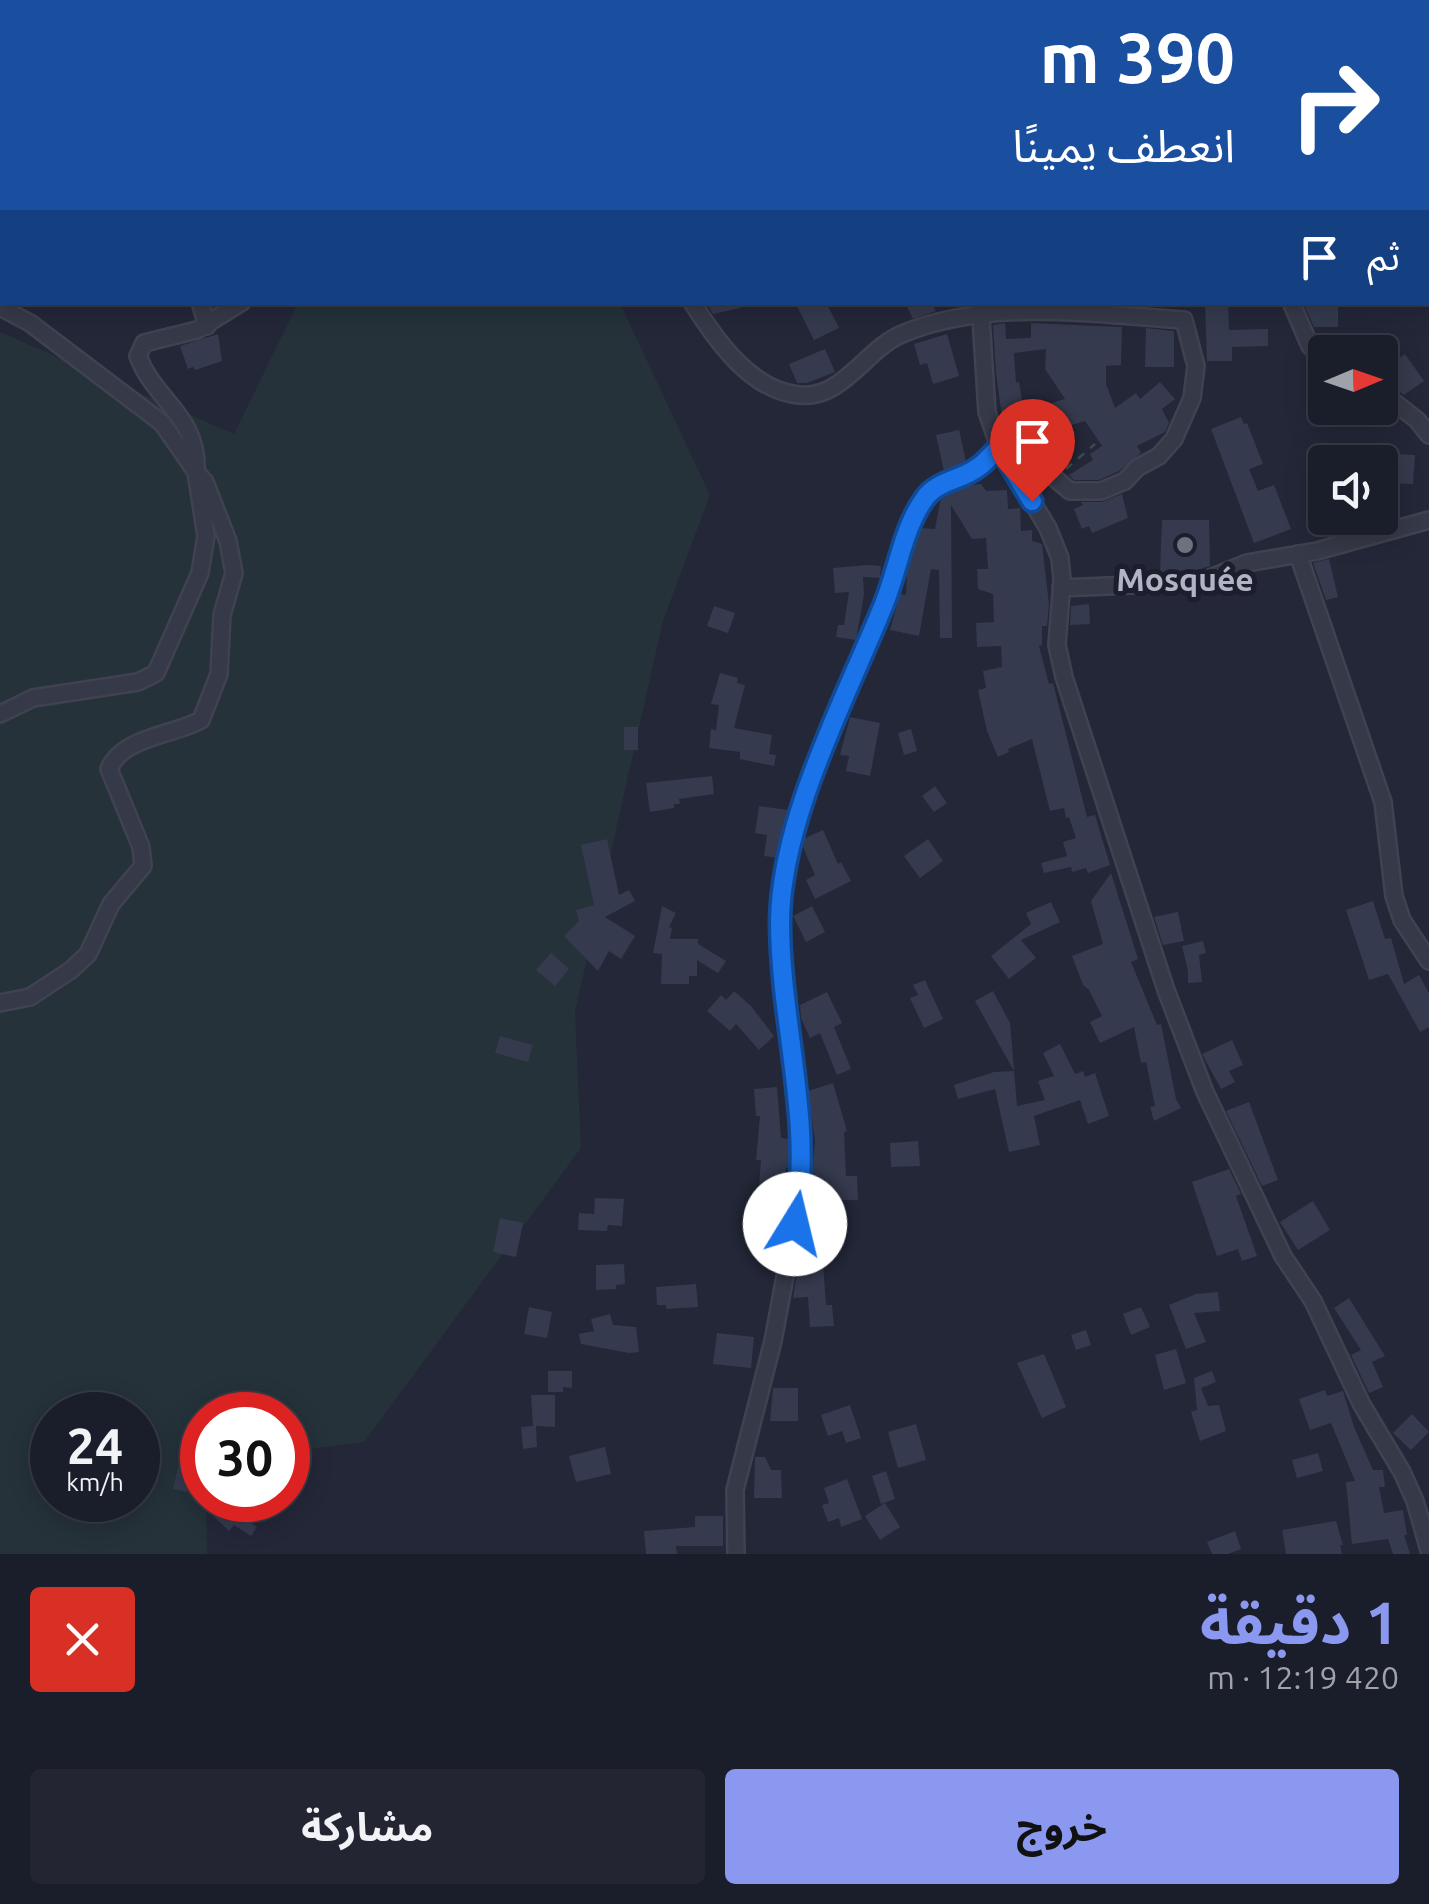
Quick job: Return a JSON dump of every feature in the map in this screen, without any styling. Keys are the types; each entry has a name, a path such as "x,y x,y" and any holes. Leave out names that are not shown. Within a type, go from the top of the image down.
{"street":[{"path":"201,305 206,326"},
{"path":"0,714 34,698 138,682 156,673 200,573 206,536 197,456 189,432 138,356 144,342 206,326 238,305"},
{"path":"694,305 740,364 776,388 802,396 816,394 850,377 881,346 902,334 980,309 1184,320 1196,366 1192,398 1174,439 1159,456 1137,468 1125,481 1101,491 1070,491 1052,476"},
{"path":"1114,316 1130,305"},
{"path":"1292,305 1308,341"},
{"path":"0,306 162,423 205,482 228,541 234,573 222,616 219,674 202,720 125,749 113,759 109,769 141,846 143,866 118,894 88,954 30,997 0,1003"},
{"path":"980,309 986,412 999,447 1048,528 1060,558 1057,646 1064,677 1166,990 1226,1138 1283,1256 1313,1302 1362,1405 1402,1472 1429,1550"},
{"path":"1398,405 1429,435"},
{"path":"736,1554 735,1490 773,1341 802,1186 803,1148 780,924 790,853 808,789 886,600 914,514 928,493 977,469 999,447"},
{"path":"1061,588 1200,582 1248,563 1429,520"},
{"path":"1298,554 1383,802 1394,896 1402,920 1429,961"}],"path":[{"path":"1052,476 1095,444"}],"shaded area":[{"path":"297,305 621,305 710,495 663,621 575,1012 581,1148 364,1442 310,1449 310,1392 180,1392 180,1522 206,1522 207,1554 0,1554 0,332 234,434"}],"building":[{"path":"708,305 740,305 740,308 713,314"},
{"path":"796,305 828,305 839,328 814,340"},
{"path":"906,305 933,305 936,311 913,319"},
{"path":"1205,305 1228,305 1229,330 1268,329 1268,346 1232,347 1232,361 1207,361"},
{"path":"1304,305 1338,305 1338,327 1314,327"},
{"path":"1005,323 1006,339 1031,338 1031,323 1122,327 1121,365 1106,366 1106,384 1115,408 1136,393 1140,399 1160,382 1175,399 1162,409 1169,423 1165,432 1137,446 1141,453 1119,471 1099,480 1074,480 1069,475 1093,460 1090,454 1102,446 1085,421 1041,434 1043,441 1027,446 1024,436 1009,441 1003,424 993,325","holes":["1046,349 1045,369 1065,399 1024,411 1019,382 1016,383 1014,353"]},
{"path":"1146,328 1174,331 1174,367 1145,367"},
{"path":"218,334 222,361 188,369 180,346"},
{"path":"947,334 959,376 933,384 927,363 920,365 914,344"},
{"path":"825,349 835,372 797,383 789,364"},
{"path":"1405,354 1424,381 1404,395 1398,391 1398,359"},
{"path":"1241,417 1263,464 1249,469 1258,491 1274,485 1291,529 1254,543 1211,429"},
{"path":"959,430 966,462 944,471 936,435"},
{"path":"1398,454 1415,455 1413,484 1398,483"},
{"path":"981,484 986,491 1007,490 1008,509 1020,508 1021,531 1032,530 1032,541 1042,544 1049,604 1047,626 1042,626 1039,646 1049,684 1053,683 1087,817 1095,815 1110,865 1088,873 1086,868 1072,872 1071,867 1044,873 1041,863 1067,856 1063,842 1076,838 1069,817 1066,818 1064,808 1050,811 1032,739 998,757 987,731 978,690 986,688 983,671 1002,667 1001,646 977,647 976,623 994,622 993,594 978,589 977,569 988,569 986,538 972,539 951,505 952,638 940,638 939,570 931,569 919,636 890,630 900,594 906,595 907,571 920,528 935,529 941,497"},
{"path":"1122,494 1128,518 1092,533 1089,526 1082,529 1074,509 1083,505 1081,502 1102,502"},
{"name":"Mosquée","path":"1162,520 1209,520 1210,566 1160,572"},
{"path":"1329,559 1338,597 1326,600 1313,563"},
{"path":"881,566 880,578 863,577 856,640 836,637 838,625 844,625 849,592 835,593 833,568"},
{"path":"1089,604 1090,624 1070,625 1071,606"},
{"path":"714,606 735,613 728,633 707,626"},
{"path":"720,673 738,678 737,683 745,685 734,728 772,735 769,754 776,755 774,766 740,759 740,752 709,748 719,705 711,704"},
{"path":"850,717 880,723 870,776 846,771 849,756 840,755"},
{"path":"624,727 638,727 638,750 624,750"},
{"path":"911,729 917,751 904,755 898,733"},
{"path":"712,776 714,794 679,799 680,804 674,804 674,808 650,812 646,783"},
{"path":"935,786 947,803 934,812 922,796"},
{"path":"759,806 789,810 778,858 764,856 767,835 755,833"},
{"path":"823,830 838,864 841,862 851,881 815,899 806,880 815,875 803,847 805,838"},
{"path":"607,839 619,895 629,890 635,901 605,917 635,936 621,959 609,951 598,971 564,936 579,921 576,910 594,905 581,845"},
{"path":"928,839 943,861 920,878 904,856"},
{"path":"1111,873 1138,959 1131,962 1157,1025 1161,1024 1181,1108 1154,1121 1150,1107 1155,1106 1146,1062 1141,1063 1134,1027 1100,1043 1090,1022 1102,1016 1083,985 1072,956 1103,944 1091,901"},
{"path":"1373,901 1385,939 1391,938 1404,984 1419,975 1429,993 1429,1027 1420,1032 1388,974 1369,980 1346,910"},
{"path":"1051,902 1060,922 1021,940 1036,958 1009,979 991,956 1031,924 1026,913"},
{"path":"662,906 676,913 669,927 670,939 698,939 698,944 726,961 718,973 697,960 697,976 689,976 689,984 661,984 662,954 653,953"},
{"path":"812,906 825,932 806,942 793,916"},
{"path":"1178,912 1184,941 1163,945 1154,917"},
{"path":"1203,941 1206,953 1199,955 1202,982 1188,983 1182,946"},
{"path":"551,953 569,969 555,986 536,970"},
{"path":"925,980 943,1019 924,1028 910,998 918,995 913,985"},
{"path":"734,991 774,1036 759,1050 736,1024 730,1031 707,1011 721,995 726,1000"},
{"path":"993,991 1010,1023 1017,1106 1045,1100 1038,1081 1054,1076 1043,1053 1060,1044 1075,1074 1083,1071 1085,1077 1095,1073 1109,1116 1088,1124 1080,1100 1034,1116 1040,1145 1009,1152 995,1089 958,1099 954,1085 994,1072 1014,1071 975,1001"},
{"path":"827,992 842,1023 834,1027 851,1069 837,1075 820,1033 810,1038 801,1018 800,1005"},
{"path":"500,1036 533,1045 528,1062 495,1053"},
{"path":"1232,1040 1243,1065 1229,1071 1235,1082 1221,1089 1202,1054"},
{"path":"833,1083 847,1131 846,1176 857,1176 858,1200 830,1200 830,1228 835,1229 830,1264 823,1263 826,1305 832,1305 834,1326 810,1327 808,1297 793,1298 797,1272 806,1271 814,1219 808,1220 815,1141 808,1091"},
{"path":"777,1087 781,1138 791,1139 792,1148 791,1169 786,1168 781,1232 756,1230 761,1160 756,1160 760,1116 756,1116 754,1089"},
{"path":"1249,1102 1278,1180 1262,1186 1226,1111"},
{"path":"918,1141 920,1166 891,1167 890,1143"},
{"path":"1229,1169 1241,1194 1236,1196 1257,1256 1242,1261 1238,1249 1217,1256 1192,1182"},
{"path":"595,1198 624,1199 622,1226 608,1225 607,1231 578,1230 579,1213 594,1214"},
{"path":"1313,1201 1330,1230 1298,1250 1280,1222"},
{"path":"500,1218 523,1223 516,1257 493,1252"},
{"path":"624,1264 625,1284 616,1285 616,1289 596,1290 596,1265"},
{"path":"696,1284 698,1307 666,1309 666,1305 657,1305 656,1287"},
{"path":"1218,1292 1220,1311 1194,1313 1206,1342 1186,1349 1169,1305 1196,1294"},
{"path":"1349,1298 1385,1356 1372,1362 1383,1387 1369,1393 1351,1355 1361,1350 1334,1308"},
{"path":"529,1307 552,1312 547,1338 524,1334"},
{"path":"1141,1307 1150,1327 1131,1335 1123,1314"},
{"path":"610,1314 613,1325 636,1327 639,1352 581,1344 579,1334 594,1331 591,1319"},
{"path":"1086,1330 1091,1345 1076,1350 1071,1335"},
{"path":"717,1333 754,1337 751,1368 713,1364"},
{"path":"1176,1349 1186,1383 1164,1390 1155,1355"},
{"path":"1044,1354 1066,1407 1042,1418 1017,1363"},
{"path":"548,1371 572,1371 572,1388 548,1392"},
{"path":"1212,1371 1216,1382 1201,1388 1208,1406 1219,1405 1226,1431 1200,1441 1191,1412 1197,1410 1194,1378"},
{"path":"773,1388 798,1388 798,1421 770,1421"},
{"path":"1325,1390 1327,1396 1343,1391 1373,1470 1383,1470 1385,1487 1379,1487 1384,1513 1403,1510 1410,1554 1393,1554 1388,1539 1352,1544 1346,1482 1355,1481 1331,1423 1310,1430 1299,1399"},
{"path":"531,1395 555,1395 555,1427 536,1426 537,1447 523,1449 521,1427 533,1426"},
{"path":"850,1405 861,1438 846,1443 842,1431 828,1436 821,1415"},
{"path":"1412,1414 1429,1432 1411,1450 1393,1433"},
{"path":"916,1424 926,1460 898,1468 888,1432"},
{"path":"605,1447 611,1474 576,1482 569,1456"},
{"path":"1318,1453 1323,1471 1297,1478 1292,1460"},
{"path":"755,1457 765,1457 771,1470 781,1470 782,1498 754,1498"},
{"path":"178,1467 180,1490 173,1489"},
{"path":"886,1471 895,1499 881,1504 872,1476"},
{"path":"847,1479 862,1519 841,1527 839,1518 828,1522 822,1505 829,1503 824,1488"},
{"path":"885,1503 900,1527 880,1540 865,1516"},
{"path":"695,1516 723,1516 723,1546 676,1546 677,1554 646,1554 644,1531 695,1527"},
{"path":"1336,1521 1342,1554 1286,1554 1282,1530"},
{"path":"220,1522 249,1522 257,1527 251,1536 234,1525 229,1531"},
{"path":"1235,1531 1241,1549 1212,1554 1207,1542"}],"place":[{"name":"Mosquée","path":"1185,545"}],"route":[{"path":"795,1224 803,1148 780,924 781,896 808,789 886,600 914,514 928,493 977,469 999,447 1032,501"}]}
